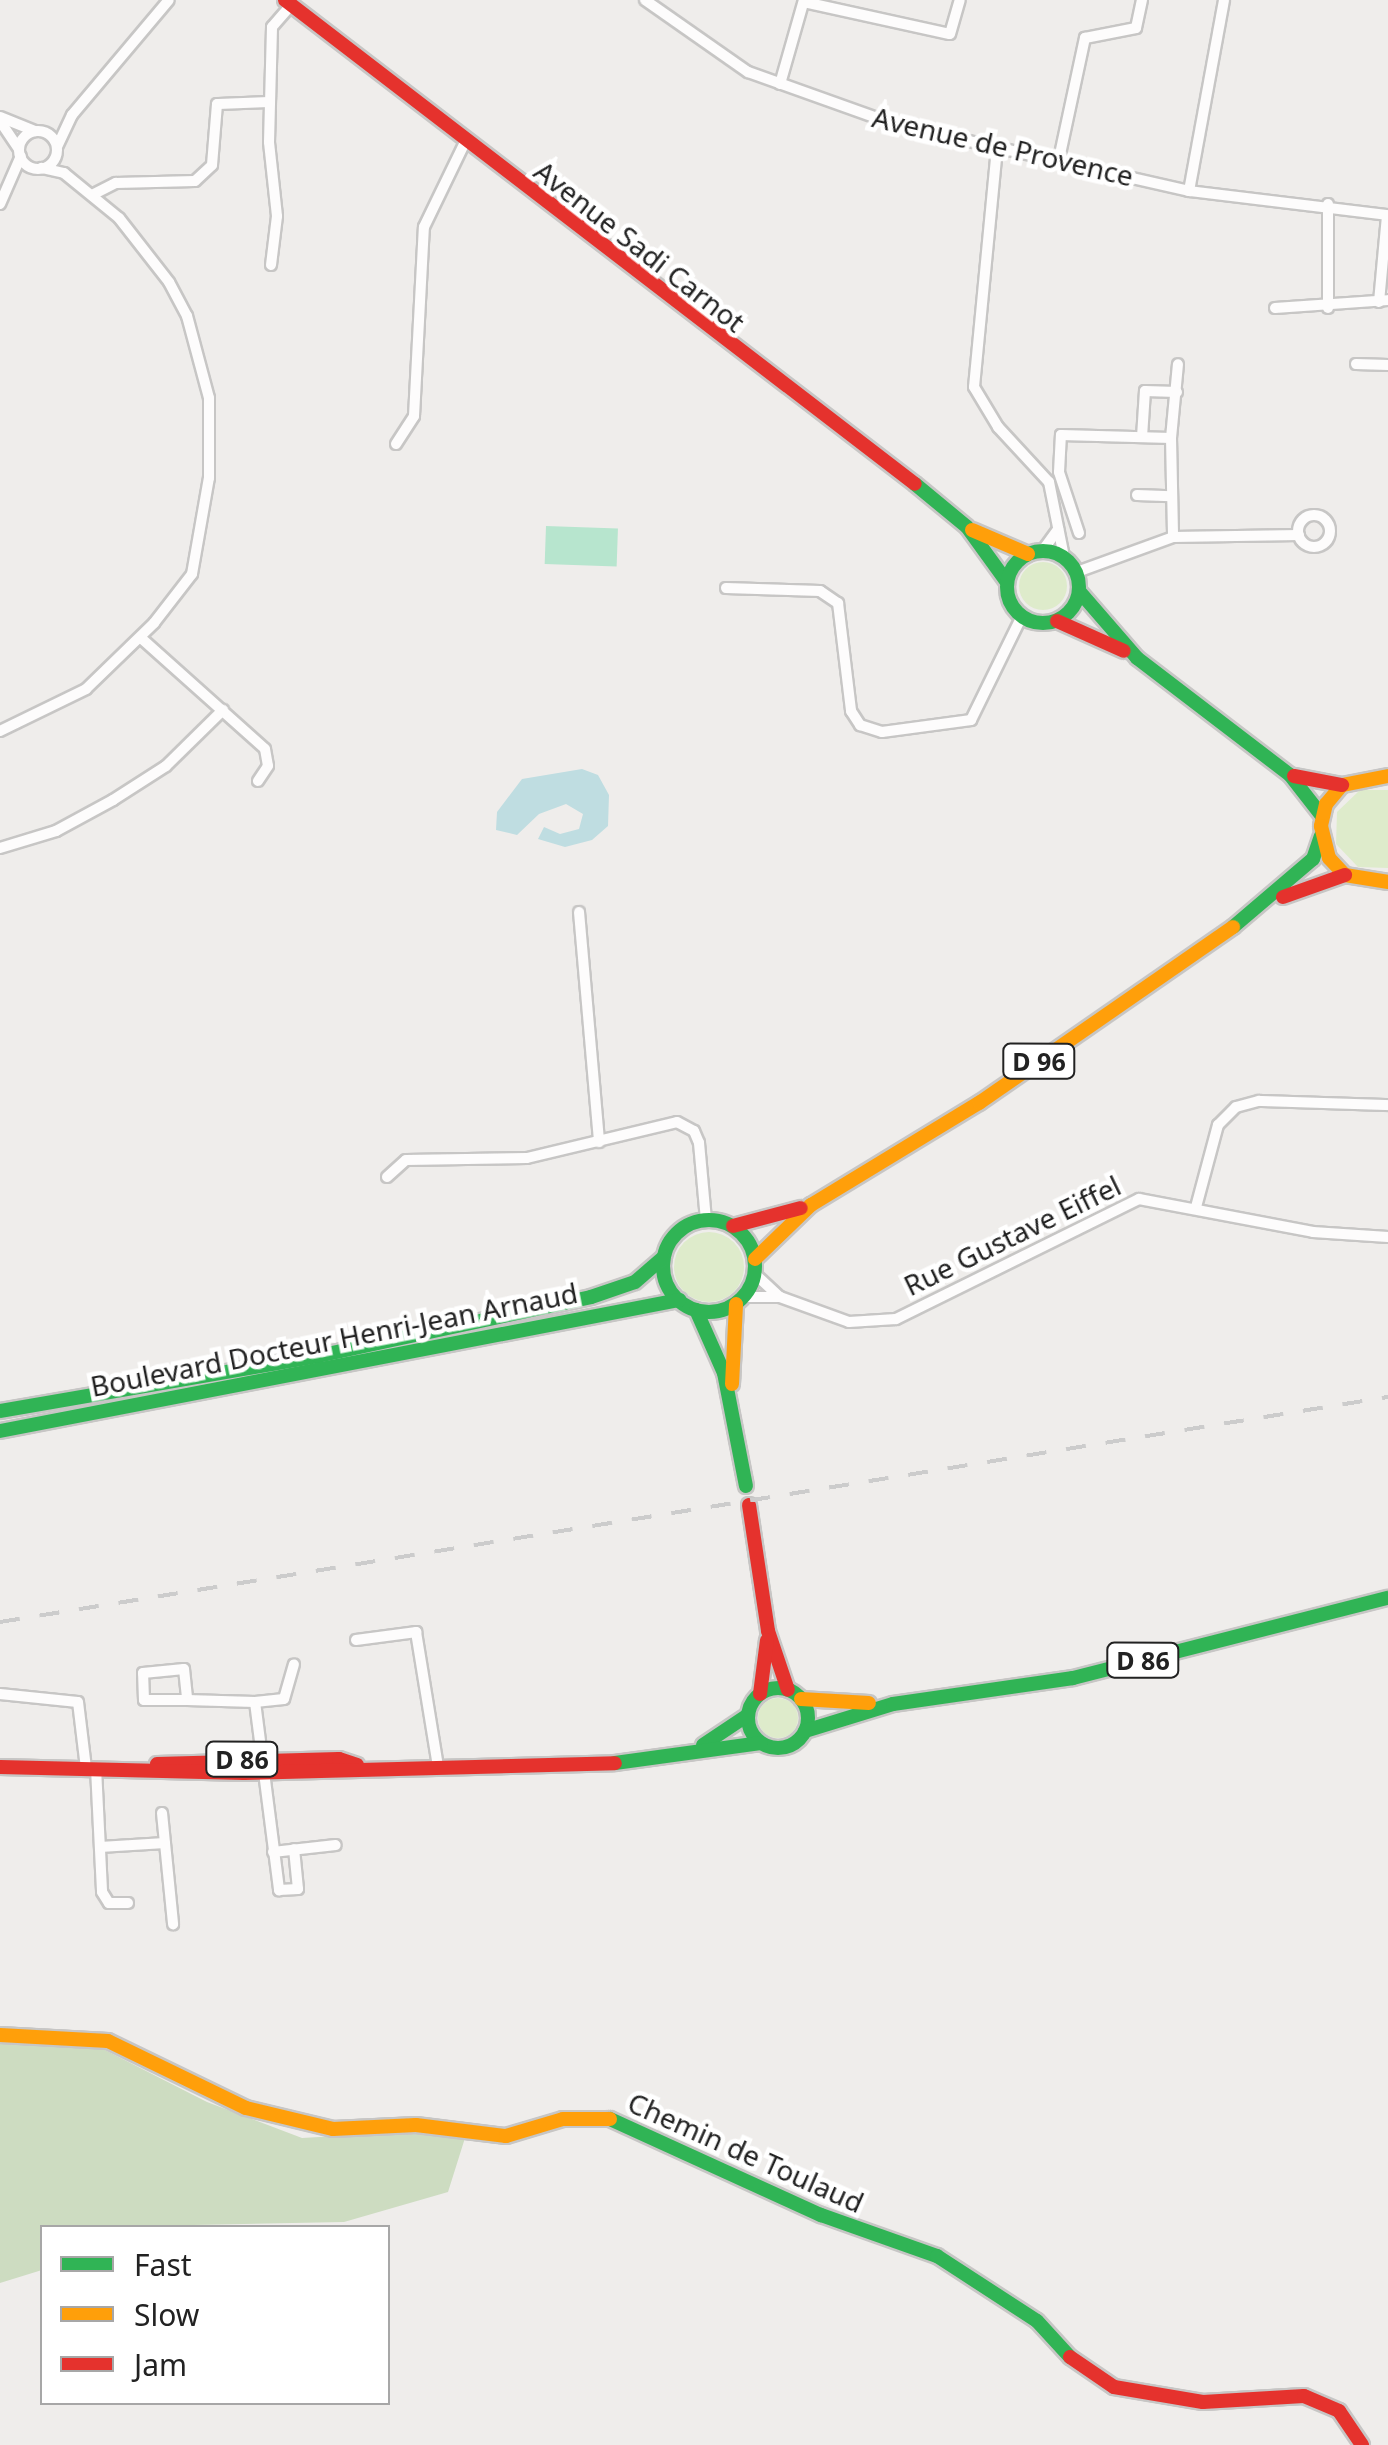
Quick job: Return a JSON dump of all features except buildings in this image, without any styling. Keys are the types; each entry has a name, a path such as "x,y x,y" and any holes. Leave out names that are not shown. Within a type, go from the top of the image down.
{"main road":[{"name":"Avenue Sadi Carnot","path":"288,2 967,528 1007,582"},
{"name":"Avenue Sadi Carnot","path":"967,528 1035,552"},
{"path":"1137,658 1080,591 1076,572 1064,557 1035,552 1007,582 1010,601 1022,616 1057,620 1137,658 1290,775 1322,816"},
{"path":"1057,620 1072,609 1080,591"},
{"path":"1388,776 1368,774 1342,786 1322,816 1321,836 1329,858 1345,874 1388,882"},
{"path":"1290,775 1342,786"},
{"name":"D 96","path":"755,1266 812,1206 978,1102 1262,908 1313,859 1321,836"},
{"name":"D 96","path":"1262,908 1345,874"},
{"name":"D 96","path":"733,1226 812,1206"},
{"path":"732,1403 740,1301 755,1266 733,1226 706,1220 674,1236 664,1257 667,1285 678,1300 696,1310 716,1347 732,1403 746,1486"},
{"name":"Boulevard Docteur Henri-Jean Arnaud","path":"0,1410 318,1356 592,1297 636,1282 664,1257"},
{"name":"Boulevard Docteur Henri-Jean Arnaud","path":"0,1431 628,1304 678,1300"},
{"path":"696,1310 740,1301"},
{"path":"748,1505 768,1632 805,1731 782,1748 760,1743 748,1715 760,1694 768,1632"},
{"name":"D 86","path":"805,1731 894,1704 1074,1678 1388,1598"},
{"path":"760,1694 794,1694"},
{"name":"D 86","path":"794,1694 894,1704"},
{"name":"D 86","path":"691,1751 748,1715"},
{"name":"D 86","path":"0,1767 262,1766 339,1759 361,1766 585,1767 760,1743"},
{"name":"Chemin de Toulaud","path":"0,2035 108,2041 246,2108 332,2130 416,2125 506,2136 563,2118 619,2119 806,2209 936,2256 1021,2310 1080,2368 1114,2387 1203,2402 1304,2396 1340,2411 1362,2445"}],"street":[{"path":"2,200 57,150 72,115 168,0"},
{"name":"Avenue de Provence","path":"645,0 748,72 894,124 1190,191 1328,204 1387,215"},
{"path":"780,84 804,1 950,34 960,0"},
{"path":"1059,159 1086,38 1136,28 1142,0"},
{"path":"1190,191 1224,0"},
{"path":"271,265 277,216 270,102 272,28 288,2"},
{"path":"92,195 116,183 195,180 212,165 218,104 270,102"},
{"path":"2,200 20,153 39,132 72,115"},
{"path":"0,119 39,132 57,150 64,173"},
{"path":"0,119 20,153 39,168 64,173 146,248 187,316 209,398 200,545 192,574 140,638 86,690 0,731"},
{"path":"396,444 414,416 424,227 465,142"},
{"path":"997,148 974,387 998,427 1048,482 1060,523 1064,557"},
{"path":"1328,204 1328,308"},
{"path":"1275,308 1328,308 1384,301 1387,215"},
{"path":"1173,537 1171,438 1178,364"},
{"path":"1356,364 1388,365"},
{"path":"1142,437 1145,391 1177,392"},
{"path":"1079,532 1059,472 1061,434 1171,438"},
{"path":"1137,495 1171,496"},
{"path":"1035,552 1060,523"},
{"path":"1076,572 1173,537 1299,535"},
{"path":"726,588 820,591 838,603 852,711 860,725 882,732 970,720 1022,616"},
{"path":"140,638 265,749 268,766 258,781"},
{"path":"0,848 56,831 113,800 166,766 223,710"},
{"path":"579,912 599,1142"},
{"path":"1196,1207 1214,1134 1236,1107 1259,1101 1388,1105"},
{"path":"387,1178 406,1160 499,1162 599,1142 670,1122 686,1124 703,1163 706,1220"},
{"name":"Rue Gustave Eiffel","path":"740,1301 780,1296 849,1322 882,1322 1126,1201 1196,1207 1312,1232 1388,1237"},
{"name":"Rue Gustave Eiffel","path":"755,1266 780,1296"},
{"path":"356,1640 416,1632 438,1768"},
{"path":"186,1700 184,1668 143,1674 144,1700 255,1702 284,1699 294,1664"},
{"path":"0,1694 78,1702 91,1768 102,1892 109,1903 128,1903"},
{"path":"255,1702 279,1890 298,1889 294,1849"},
{"path":"162,1812 172,1924"},
{"path":"100,1848 165,1843"},
{"path":"273,1852 336,1845"}],"green space":[{"path":"546,526 618,529 617,566 545,564"},
{"path":"1043,562 1060,569 1067,586 1060,603 1043,610 1026,603 1019,586 1026,569"},
{"path":"1360,790 1388,790 1388,868 1358,867 1336,844 1337,812"},
{"path":"709,1232 734,1242 744,1267 734,1292 709,1302 684,1292 674,1267 684,1242"},
{"path":"778,1698 792,1704 798,1718 792,1732 778,1738 764,1732 758,1718 764,1704"},
{"path":"59,2042 101,2048 207,2102 302,2138 405,2132 465,2138 448,2192 344,2222 40,2225 40,2271 0,2283 0,2044"}],"water":[{"path":"582,769 598,775 609,795 608,826 592,840 565,847 538,839 544,827 560,834 579,829 583,814 566,804 539,814 517,835 496,830 497,812 522,779"}],"railway":[{"path":"0,1622 1388,1397"}],"traffic: fast":[{"path":"915,484 967,527 1007,582"},
{"path":"1043,551 1069,561 1079,587 1069,613 1043,623 1017,613 1007,587 1017,561 1043,551"},
{"path":"1079,591 1137,658 1290,775 1322,816"},
{"path":"1233,927 1313,859 1321,836"},
{"path":"709,1220 727,1223 742,1233 752,1248 755,1266 752,1284 742,1299 727,1309 709,1312 691,1309 676,1299 666,1284 663,1266 666,1248 676,1233 691,1223 709,1220"},
{"path":"0,1411 318,1356 591,1297 635,1282 664,1257"},
{"path":"0,1431 679,1300"},
{"path":"696,1310 724,1373 746,1486"},
{"path":"805,1731 893,1704 1073,1678 1388,1598"},
{"path":"778,1688 799,1697 808,1718 799,1739 778,1748 757,1739 748,1718 757,1697 778,1688"},
{"path":"703,1745 748,1715"},
{"path":"615,1763 761,1743"},
{"path":"610,2119 821,2215 937,2256 1037,2321 1070,2357"}],"traffic: slow":[{"path":"972,530 1028,554"},
{"path":"1388,776 1342,785 1326,804 1321,826 1329,858 1345,875 1388,882"},
{"path":"755,1259 811,1205 979,1103 1233,927"},
{"path":"732,1384 736,1304"},
{"path":"801,1699 869,1703"},
{"path":"0,2035 108,2041 246,2108 333,2129 416,2125 506,2136 563,2119 610,2119"}],"traffic: jam":[{"path":"285,0 915,484"},
{"path":"1057,621 1124,651"},
{"path":"1294,776 1342,785"},
{"path":"1283,897 1345,875"},
{"path":"733,1226 801,1208"},
{"path":"749,1505 768,1631 788,1690"},
{"path":"760,1694 767,1640"},
{"path":"157,1764 339,1759 357,1765"},
{"path":"0,1767 244,1773 615,1763"},
{"path":"1070,2357 1114,2387 1203,2402 1304,2396 1339,2411 1362,2445"}]}
